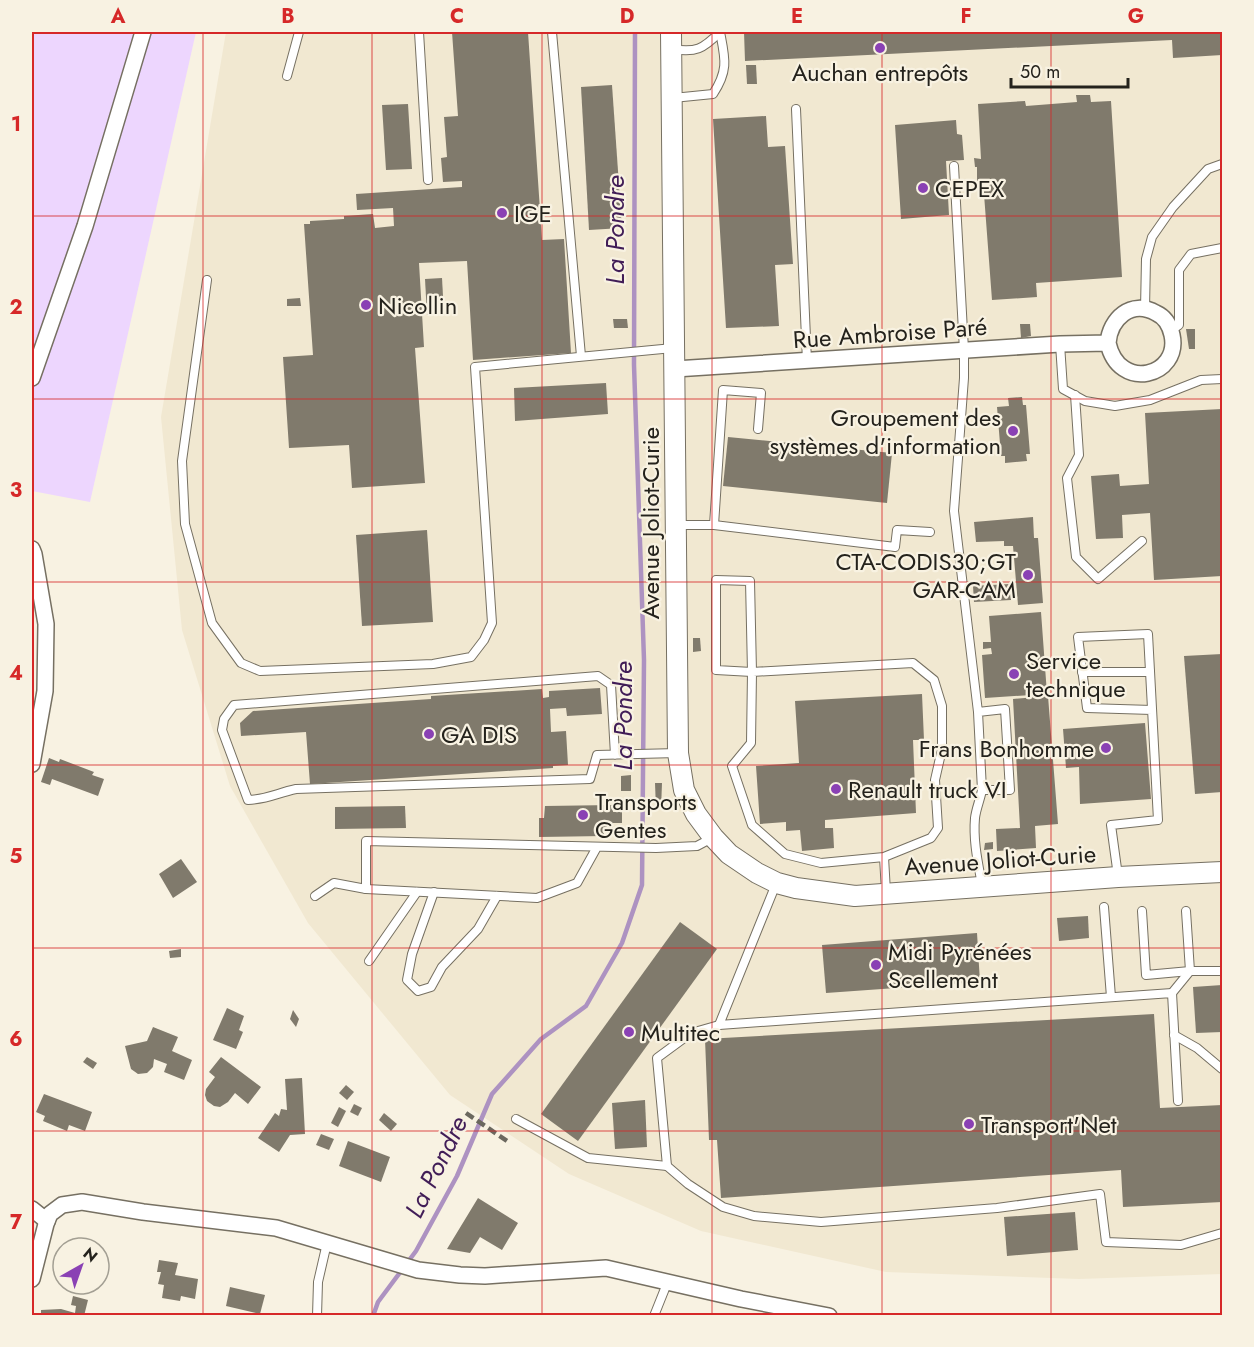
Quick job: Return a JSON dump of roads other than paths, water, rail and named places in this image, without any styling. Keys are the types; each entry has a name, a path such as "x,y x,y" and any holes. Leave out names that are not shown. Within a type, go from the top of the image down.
{"street":[{"path":"32,378 85,226 143,32"},
{"name":"Avenue Joliot-Curie","path":"672,40 676,525 669,754 696,814 729,854 777,883 796,888 855,896 1222,872"},
{"path":"1133,309 1156,312 1171,330 1172,352 1166,362 1147,374 1125,371 1116,364 1110,354 1109,332 1114,321 1133,309"},
{"name":"Rue Ambroise Paré","path":"675,369 1060,344 1108,343"},
{"path":"32,549 46,624 45,691 32,764"},
{"path":"32,1279 50,1214 62,1205 82,1202 143,1212 276,1228 418,1270 485,1276 606,1268 741,1299 829,1316"},
{"path":"32,1209 47,1221"}],"lane":[{"path":"287,76 299,32"},
{"path":"419,32 428,180"},
{"path":"552,32 581,357"},
{"path":"672,40 688,52 705,47 720,32"},
{"path":"672,98 713,94 722,80 726,60 720,32"},
{"path":"796,110 807,361"},
{"path":"1145,309 1146,259 1152,237 1173,207 1208,169 1222,164"},
{"path":"954,166 964,350 954,511 978,712 982,790 975,816 976,852 982,887"},
{"path":"1171,330 1179,325 1179,270 1191,254 1222,248"},
{"path":"207,280 182,462 185,524 212,623 241,663 260,671 432,664 471,657 484,640 492,623 475,367 674,348"},
{"path":"1060,344 1063,389 1084,401 1115,406 1150,400 1202,380 1222,379"},
{"path":"714,525 723,390 761,393 758,429"},
{"path":"1075,396 1079,455 1067,478 1076,557 1098,579 1142,541"},
{"path":"676,525 714,525 895,547 897,530 930,532"},
{"path":"752,672 716,670 716,580 750,581 752,672 751,743 732,766 752,825 785,854 821,862 884,857 931,838 938,828 935,780 942,748 942,706 934,680 914,663 752,672"},
{"path":"1118,877 1111,825 1158,820 1148,634 1078,637 1087,708 1152,710"},
{"path":"1082,672 1150,672"},
{"path":"615,755 611,685 598,676 234,705 224,719 222,730 248,800 268,799 281,792 296,789 590,779 597,755 615,755 634,754 669,754"},
{"path":"978,712 1005,708 1010,790 982,790"},
{"path":"366,889 366,841 656,848 697,846 713,837"},
{"path":"315,896 334,883 366,889 537,898 577,883 597,847"},
{"path":"884,857 886,894"},
{"path":"719,1025 777,883"},
{"path":"369,961 417,892"},
{"path":"434,892 412,954 407,980 418,991 431,987 442,967 478,929 497,896"},
{"path":"1104,907 1111,997"},
{"path":"1178,1101 1172,993 1190,971 1186,910"},
{"path":"1142,911 1146,975 1222,971"},
{"path":"667,1166 657,1058 691,1033 719,1025 1172,993"},
{"path":"1174,1035 1197,1048 1222,1069"},
{"path":"516,1119 588,1158 667,1166 688,1184 723,1207 754,1216 821,1222 997,1208 1100,1194 1106,1242 1181,1245 1222,1233"},
{"path":"317,1316 318,1282 327,1243"},
{"path":"654,1316 669,1281"}],"waterway":[{"name":"La Pondre","path":"373,1316 378,1302 416,1251 457,1176 492,1094 541,1039 586,1006 622,943 642,885 644,660 634,365 635,32"}],"railway":[{"path":"466,1113 510,1143"}],"place":[{"name":"Auchan entrepôts","path":"880,48"},
{"name":"CEPEX","path":"923,188"},
{"name":"IGE","path":"502,213"},
{"name":"Nicollin","path":"366,305"},
{"name":"Groupement des systèmes d'information","path":"1013,431"},
{"name":"CTA-CODIS30;GT GAR-CAM","path":"1028,575"},
{"name":"Service technique","path":"1014,674"},
{"name":"GA DIS","path":"429,734"},
{"name":"Frans Bonhomme","path":"1106,748"},
{"name":"Renault truck VI","path":"836,789"},
{"name":"Transports Gentes","path":"583,815"},
{"name":"Midi Pyrénées Scellement","path":"876,965"},
{"name":"Multitec","path":"629,1032"},
{"name":"Transport'Net","path":"969,1124"}]}
